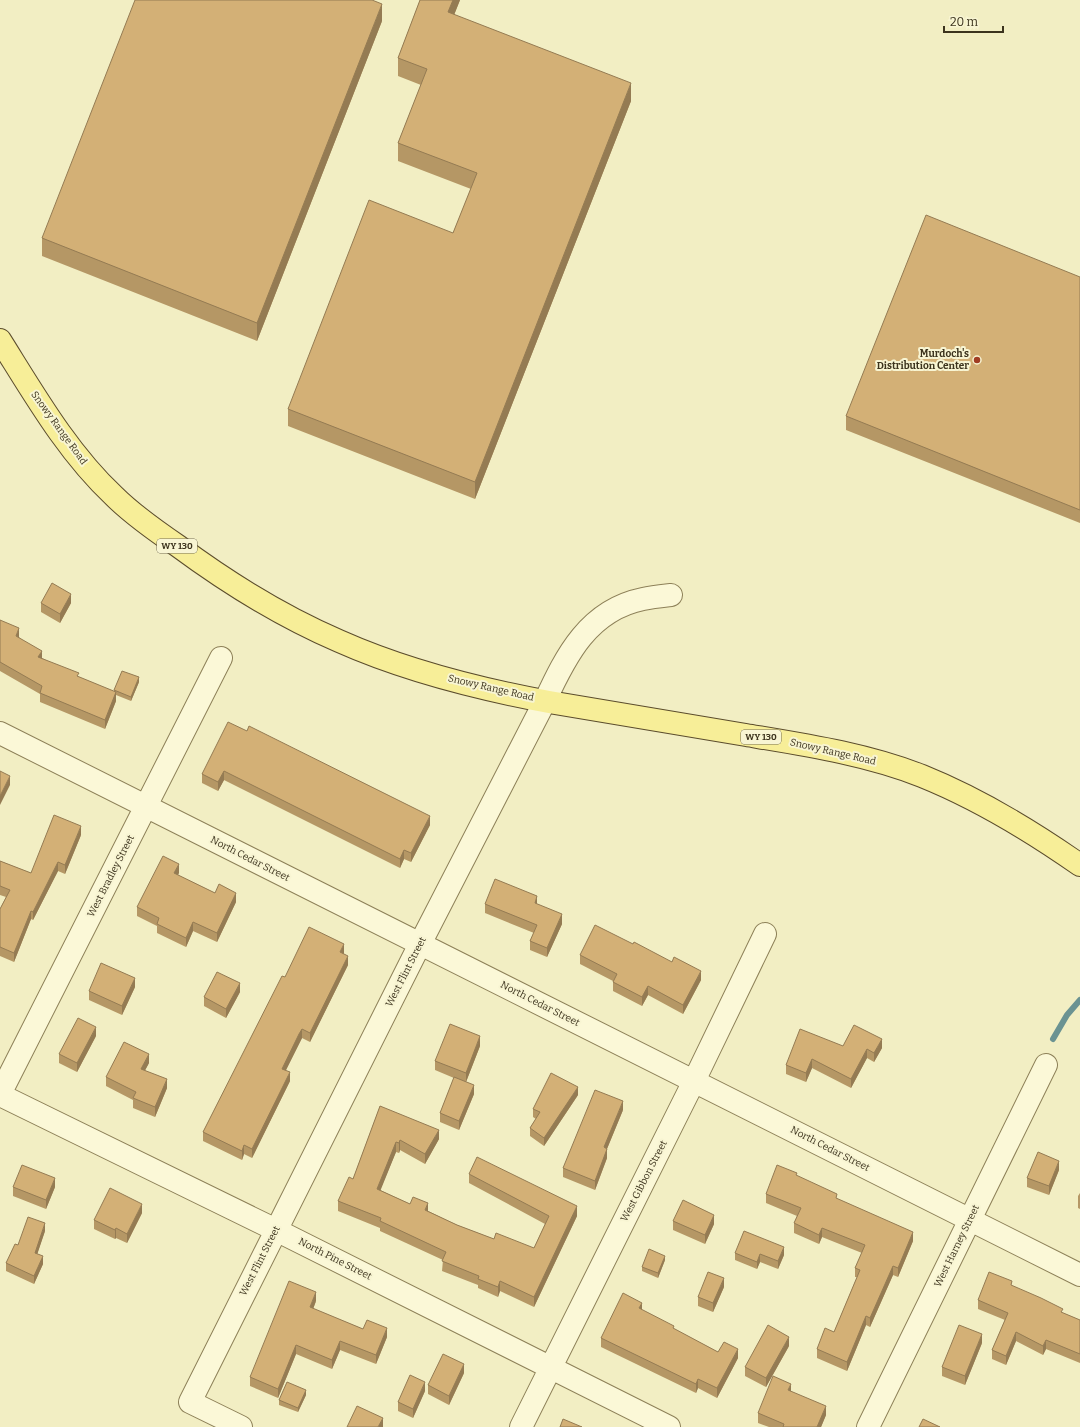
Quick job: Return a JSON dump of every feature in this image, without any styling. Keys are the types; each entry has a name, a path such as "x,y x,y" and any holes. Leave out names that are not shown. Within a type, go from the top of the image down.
{"main road":[{"name":"Snowy Range Road","path":"0,340 33,393 78,456 114,496 151,527 224,580 272,608 348,645 462,682 545,701 788,742 860,756 920,776 972,798 1025,828 1080,865"}],"street":[{"name":"West Flint Street","path":"241,1427 190,1402 420,944 545,701 562,663 580,638 598,619 617,608 642,599 671,595"},
{"name":"West Bradley Street","path":"0,1094 221,658"},
{"name":"North Cedar Street","path":"0,733 1080,1275"},
{"name":"West Gibbon Street","path":"521,1427 694,1081 765,934"},
{"name":"West Harney Street","path":"868,1427 1046,1065"},
{"name":"North Pine Street","path":"0,1094 276,1230 668,1427"}],"building":[{"path":"135,0 372,0 382,4 257,323 42,238"},
{"path":"420,0 453,0 448,12 631,83 475,482 288,409 369,200 453,233 477,173 398,143 427,69 398,58"},
{"name":"Murdoch's Distribution Center","path":"926,215 1080,277 1080,510 846,416"},
{"path":"52,583 71,594 60,614 41,603"},
{"path":"0,620 19,628 16,636 42,651 38,657 79,673 77,676 116,692 105,720 40,693 42,686 0,662"},
{"path":"122,671 139,677 131,697 114,690"},
{"path":"228,722 247,731 249,726 430,816 411,853 404,850 400,859 224,771 218,782 202,774"},
{"path":"0,771 10,776 0,796"},
{"path":"54,815 81,826 65,865 58,862 33,912 31,911 14,953 0,947 0,909 10,890 0,886 0,861 31,873"},
{"path":"163,856 179,864 174,873 215,893 219,884 236,893 217,933 193,922 186,938 157,924 159,918 137,907"},
{"path":"495,879 537,896 535,903 562,914 547,948 530,941 537,925 485,904"},
{"path":"595,925 633,944 634,942 672,962 674,957 701,971 683,1005 648,986 642,997 613,982 617,974 580,955"},
{"path":"309,927 344,944 340,952 348,956 310,1033 302,1029 299,1034 282,1069 290,1072 252,1149 244,1145 242,1151 203,1132 282,976 285,977"},
{"path":"101,963 135,978 122,1006 89,991"},
{"path":"217,972 240,983 226,1009 204,997"},
{"path":"78,1018 96,1027 77,1063 59,1054"},
{"path":"450,1024 480,1036 466,1073 435,1061"},
{"path":"854,1025 882,1039 874,1053 867,1049 851,1079 812,1059 806,1073 786,1065 800,1029 843,1046"},
{"path":"124,1042 149,1054 141,1069 167,1079 155,1107 133,1098 136,1092 106,1077"},
{"path":"551,1073 578,1087 544,1138 530,1128 540,1112 533,1109"},
{"path":"454,1077 474,1085 459,1121 440,1113"},
{"path":"595,1090 623,1101 604,1147 607,1149 595,1181 563,1168"},
{"path":"380,1106 439,1130 425,1154 400,1140 399,1143 396,1142 377,1189 410,1204 413,1197 428,1203 425,1210 457,1225 494,1239 496,1233 534,1248 549,1216 469,1174 477,1157 577,1206 534,1297 500,1281 498,1287 478,1279 479,1276 442,1261 446,1252 380,1221 381,1218 338,1201 349,1177 353,1179"},
{"path":"1038,1152 1059,1161 1049,1186 1027,1178"},
{"path":"22,1165 55,1178 46,1200 13,1187"},
{"path":"777,1165 797,1173 796,1175 837,1194 836,1198 913,1232 898,1268 893,1266 870,1318 866,1316 847,1362 817,1349 825,1328 834,1332 860,1270 855,1268 865,1245 822,1228 819,1235 794,1223 801,1208 766,1194"},
{"path":"110,1188 142,1204 127,1234 116,1228 115,1230 94,1220"},
{"path":"683,1200 714,1215 705,1235 673,1221"},
{"path":"28,1217 45,1223 35,1253 43,1256 34,1276 6,1263 15,1244 18,1245"},
{"path":"744,1231 784,1247 778,1261 760,1254 757,1262 735,1253"},
{"path":"649,1249 665,1256 658,1273 642,1267"},
{"path":"708,1272 724,1278 713,1303 698,1297"},
{"path":"989,1272 1012,1281 1011,1285 1063,1309 1061,1312 1080,1320 1080,1354 1046,1340 1043,1346 1016,1332 1006,1356 992,1350 1008,1313 978,1300"},
{"path":"289,1281 316,1292 310,1307 363,1329 367,1320 387,1328 376,1355 340,1341 332,1360 296,1345 278,1389 250,1377"},
{"path":"623,1293 642,1303 639,1308 674,1326 673,1328 718,1352 724,1342 738,1349 717,1388 698,1379 696,1384 601,1338"},
{"path":"768,1325 789,1337 766,1378 745,1367"},
{"path":"959,1325 982,1334 965,1376 942,1367"},
{"path":"443,1354 464,1364 449,1396 428,1385"},
{"path":"410,1375 425,1382 413,1409 398,1402"},
{"path":"773,1376 791,1384 788,1390 826,1406 817,1427 783,1427 784,1424 758,1413"},
{"path":"287,1382 306,1390 298,1408 279,1400"},
{"path":"357,1406 383,1418 378,1427 347,1427"},
{"path":"563,1419 582,1427 560,1427"},
{"path":"923,1419 940,1427 919,1427"}],"waterway":[{"path":"1053,1039 1067,1015 1080,1000"}],"place":[{"name":"Murdoch's Distribution Center","path":"977,360"}]}
